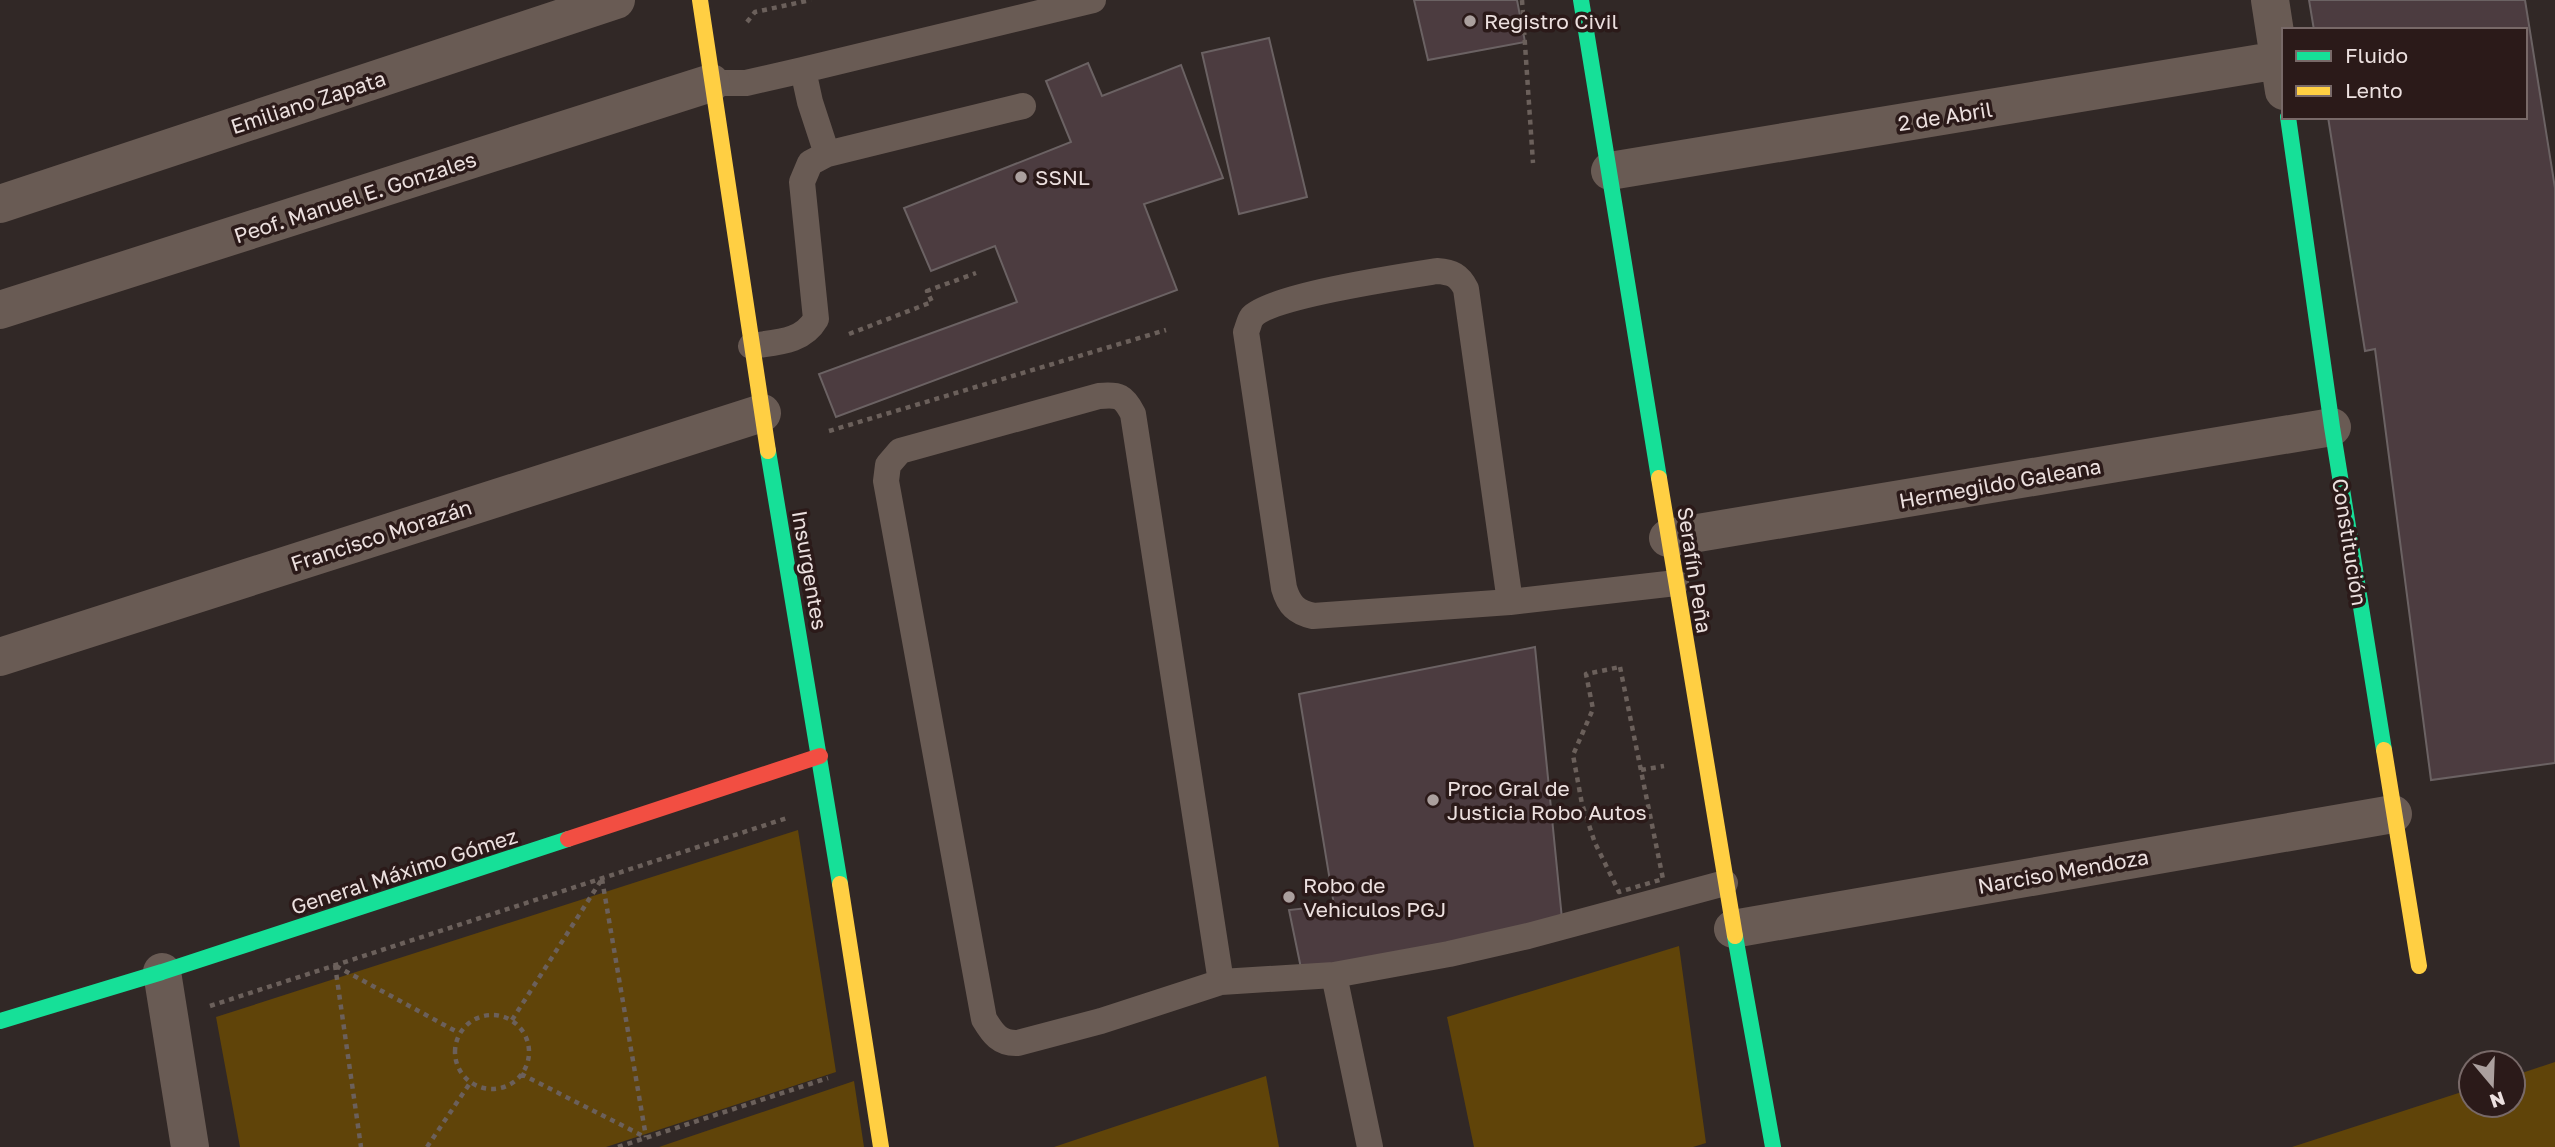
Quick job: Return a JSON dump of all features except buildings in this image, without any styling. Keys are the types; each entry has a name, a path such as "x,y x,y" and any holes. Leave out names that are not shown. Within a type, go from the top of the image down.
{"street":[{"name":"Emiliano Zapata","path":"0,204 616,0"},
{"name":"Insurgentes","path":"700,0 751,346 820,756 881,1147"},
{"name":"Serafín Peña","path":"1581,0 1725,883 1773,1147"},
{"path":"2270,0 2282,76"},
{"name":"2 de Abril","path":"1610,171 2282,76"},
{"name":"Peof. Manuel E. Gonzales","path":"0,310 711,83"},
{"name":"Constitución","path":"2288,119 2332,427 2419,967"},
{"name":"Francisco Morazán","path":"0,657 762,413"},
{"name":"Hermegildo Galeana","path":"1668,538 2332,427"},
{"name":"General Máximo Gómez","path":"0,1021 162,972 820,756"},
{"name":"Narciso Mendoza","path":"1733,929 2393,814"},
{"path":"162,972 190,1147"}],"lane":[{"path":"711,83 746,83 1093,0"},
{"path":"803,70 827,155"},
{"path":"751,346 787,341 801,336 811,329 817,319 802,182 810,163 827,155 1023,106"},
{"path":"1510,602 1466,289 1461,278 1451,272 1437,271 1350,286 1270,306 1252,317 1246,332 1248,346 1284,588 1294,609 1314,616 1510,602 1676,583"},
{"path":"1221,982 1133,414 1129,405 1124,398 1099,396 900,451 892,457 888,465 886,481 984,1020 998,1039 1018,1043 1101,1021 1221,982 1334,975 1528,936 1725,883"},
{"path":"1334,975 1370,1147"}],"path":[{"path":"1522,0 1533,163"},
{"path":"842,337 932,302 927,291 976,273"},
{"path":"829,431 1166,330"},
{"path":"1620,667 1641,770 1663,879 1619,892 1595,843 1582,804 1573,755 1592,709 1586,674 1620,667"},
{"path":"1641,770 1667,766"},
{"path":"202,1009 796,815"},
{"path":"512,1020 603,878"},
{"path":"603,878 646,1138"},
{"path":"335,965 459,1033"},
{"path":"335,965 361,1147"},
{"path":"489,1014 512,1020 521,1028 530,1051 521,1074 514,1082 492,1089 470,1083 456,1066 454,1054 459,1033 466,1024 489,1014"},
{"path":"521,1074 646,1138"},
{"path":"618,1147 839,1074"},
{"path":"427,1147 470,1083"}],"shaded area":[{"path":"798,830 836,1072 606,1147 240,1147 216,1017"},
{"path":"1679,946 1706,1143 1693,1147 1474,1147 1447,1017"},
{"path":"2555,1062 2555,1147 2292,1147 2457,1094 2457,1119 2527,1119 2527,1071"},
{"path":"1266,1076 1279,1147 1054,1147"},
{"path":"854,1081 864,1147 659,1147"}],"traffic: fast":[{"path":"1581,0 1659,478"},
{"path":"2288,119 2332,427 2384,750"},
{"path":"768,451 840,884"},
{"path":"0,1021 162,972 568,839"},
{"path":"1735,936 1773,1147"}],"traffic: slow":[{"path":"700,0 768,451"},
{"path":"1659,478 1735,936"},
{"path":"2384,750 2419,966"},
{"path":"840,884 881,1147"}],"traffic: jam":[{"path":"568,839 820,756"}],"place":[{"name":"Registro Civil","path":"1470,21"},
{"name":"SSNL","path":"1021,177"},
{"name":"Proc Gral de Justicia Robo Autos","path":"1433,800"},
{"name":"Robo de Vehiculos PGJ","path":"1289,897"}]}
